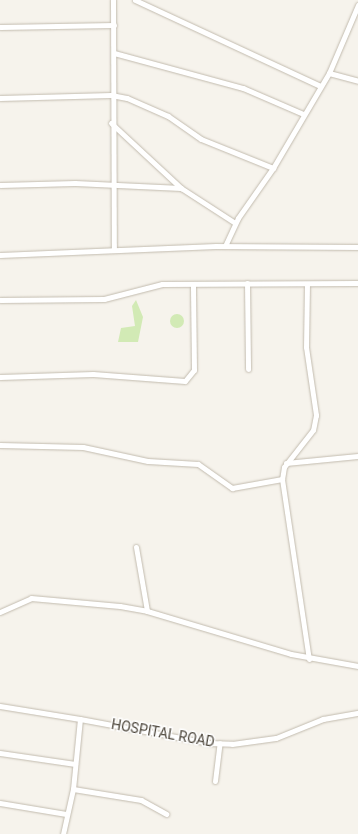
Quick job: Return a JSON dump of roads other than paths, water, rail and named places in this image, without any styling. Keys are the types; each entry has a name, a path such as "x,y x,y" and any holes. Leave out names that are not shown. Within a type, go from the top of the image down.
{"street":[{"path":"114,0 114,53 111,95 114,250"},
{"path":"135,0 320,86"},
{"path":"225,246 235,223 273,168 303,114 329,73 358,5"},
{"path":"0,27 114,25"},
{"path":"114,53 243,88 303,114"},
{"path":"329,73 358,80"},
{"path":"0,98 111,95 168,116 201,139 273,168"},
{"path":"111,123 180,188 235,223"},
{"path":"0,185 113,185 180,188"},
{"path":"0,255 225,246 358,247"},
{"path":"248,283 248,369"},
{"path":"0,300 104,299 152,285 358,283"},
{"path":"0,377 93,374 185,381 194,370 193,284"},
{"path":"308,284 306,347 316,415 304,444 286,463 282,479 309,659"},
{"path":"0,445 83,446 148,461 198,464 232,488 282,479"},
{"path":"286,463 358,456"},
{"path":"136,547 147,611"},
{"path":"0,612 37,598 147,611 309,659 358,666"},
{"name":"HOSPITAL ROAD","path":"0,706 220,743 276,738 323,719 358,713"},
{"path":"63,834 76,764 80,719"},
{"path":"216,781 220,743"},
{"path":"0,753 76,764"},
{"path":"72,790 140,800 166,814"},
{"path":"0,803 66,814"}]}
